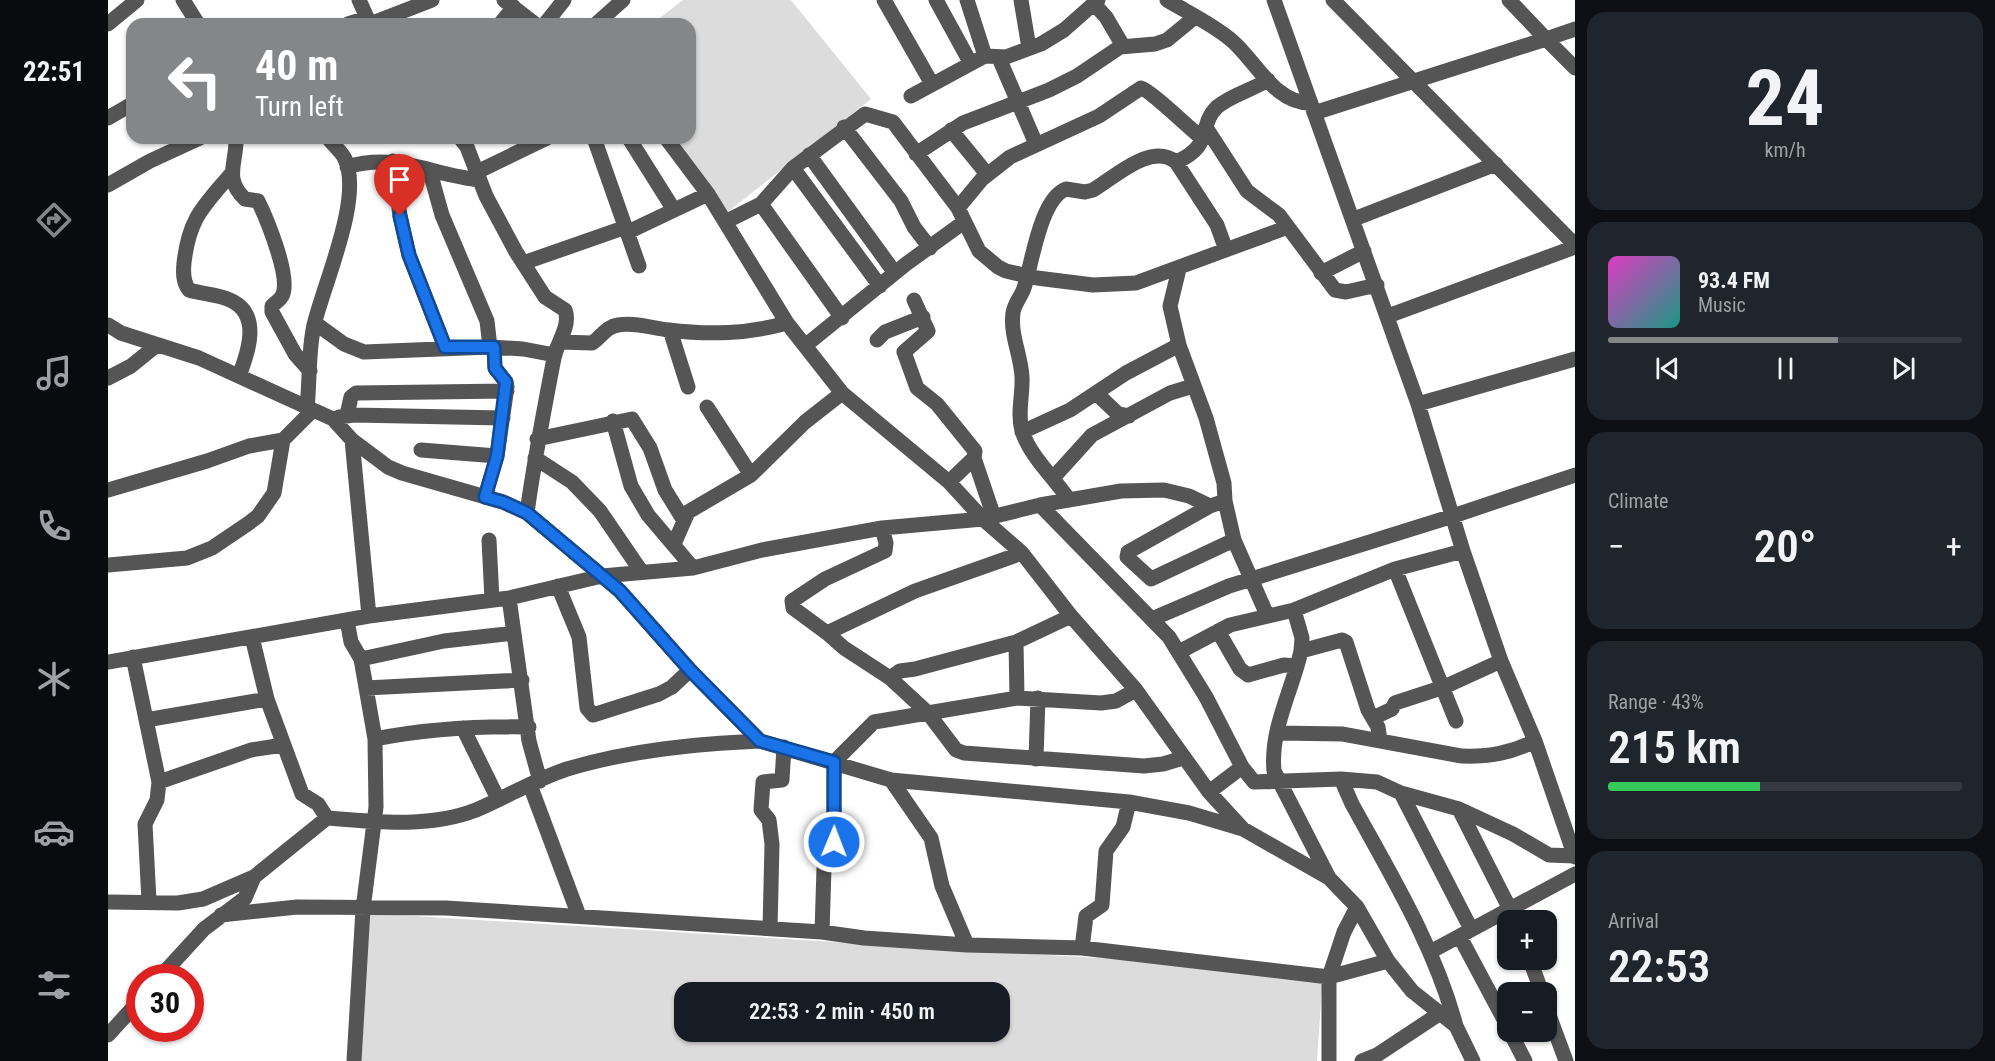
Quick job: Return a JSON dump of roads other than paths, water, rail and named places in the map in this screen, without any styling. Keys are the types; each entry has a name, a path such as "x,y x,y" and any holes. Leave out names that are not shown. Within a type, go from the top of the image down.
{"street":[{"path":"108,24 137,0"},
{"path":"183,0 194,18"},
{"path":"359,0 367,18"},
{"path":"385,18 432,0"},
{"path":"550,18 564,0"},
{"path":"603,18 623,0"},
{"path":"884,0 932,84"},
{"path":"936,0 970,62"},
{"path":"967,0 992,57 1036,144"},
{"path":"1021,0 1029,48"},
{"path":"1167,0 1237,44 1268,80 1294,102 1312,108 1414,82 1575,29"},
{"path":"1040,505 1152,619 1179,652 1206,697 1242,767 1254,782 1341,779 1377,782 1401,793 1459,809 1513,834 1549,855 1575,857 1535,741 1501,661 1462,551 1418,404 1388,316 1274,0"},
{"path":"1333,0 1575,246 1388,316"},
{"path":"1509,0 1575,68"},
{"path":"911,96 970,62 1029,48 1064,30 1096,2 1123,46"},
{"path":"503,18 509,4 527,18"},
{"path":"916,154 951,130 1077,76 1123,46 1162,42 1173,37 1195,17"},
{"path":"1176,162 1191,155 1205,134 1211,116 1219,105 1268,80"},
{"path":"806,345 895,273 930,248 961,215 987,174 1036,144 1099,116 1143,88 1205,134 1248,191 1279,215 1335,290 1346,292 1377,285"},
{"path":"108,118 126,108"},
{"path":"725,222 761,204 793,168 844,127 865,114 890,120 961,215 987,259 998,267 1026,275 1093,285 1136,283 1288,227"},
{"path":"844,127 902,201 914,227 930,248"},
{"path":"951,130 987,174"},
{"path":"108,185 150,161 187,144"},
{"path":"236,144 237,155 231,174 197,215 187,236 184,282 189,290 233,301 244,314 252,339 239,376"},
{"path":"108,565 187,558 212,548 249,524 258,516 274,493 283,440 310,409 309,372 315,323 345,224 350,189 347,167 345,159 333,144"},
{"path":"463,144 493,211 523,263 545,297 566,312 566,322 557,348 537,439 527,513"},
{"path":"347,167 371,161 393,161 408,163 430,172 478,176 536,144"},
{"path":"596,144 639,266"},
{"path":"633,144 674,210"},
{"path":"670,144 708,194 787,323 842,393 949,482 1022,553 1071,616 1136,690 1209,792 1243,829"},
{"path":"809,155 895,273"},
{"path":"1069,500 1036,458 1023,432 1019,418 1022,375 1012,320 1013,309 1024,290 1026,275 1048,210 1059,192 1066,189 1085,192 1093,190 1149,157 1163,156 1176,162 1217,225 1226,250"},
{"path":"393,161 400,216 409,255 445,347"},
{"path":"1354,219 1496,164"},
{"path":"793,168 880,286"},
{"path":"430,172 442,215 484,314 495,368 506,382 507,391 497,456 485,497"},
{"path":"231,174 243,198 258,201 274,236 284,290 282,296 272,306 272,312 295,354 309,372"},
{"path":"523,263 627,230 708,194"},
{"path":"761,204 842,318"},
{"path":"1321,273 1364,251"},
{"path":"1179,269 1170,306 1179,345 1206,418 1224,483 1217,503 1128,552 1127,557 1151,579 1234,540"},
{"path":"914,300 928,331 925,337 905,350 906,362 917,388 936,404 975,451 974,458 988,518"},
{"path":"877,340 885,332 922,317"},
{"path":"315,323 344,344 364,352 445,347 557,348 592,343 608,329 617,325 634,324 714,334 756,332 787,323"},
{"path":"108,325 121,333 198,358 310,409 340,417 503,418"},
{"path":"670,330 688,387"},
{"path":"108,378 131,366 157,345"},
{"path":"1023,432 1070,410 1179,345"},
{"path":"1418,404 1575,359"},
{"path":"1053,478 1092,435 1170,393 1193,386"},
{"path":"340,417 351,397 356,393 507,391"},
{"path":"674,544 682,519 694,507 751,476 805,422 842,393"},
{"path":"1096,393 1110,409 1118,414 1129,416"},
{"path":"707,407 751,476"},
{"path":"340,417 352,440 369,616"},
{"path":"537,439 628,418 635,422 650,448 665,490 682,519"},
{"path":"613,421 632,486 648,515 693,568"},
{"path":"109,488 207,461 249,446 283,440"},
{"path":"352,440 388,467 402,473 503,502 527,513 620,591 690,670 760,741"},
{"path":"421,450 497,456"},
{"path":"535,458 572,482 600,511 641,571"},
{"path":"949,482 974,458"},
{"path":"1152,619 1252,579 1575,475"},
{"path":"108,663 369,616 509,598 602,576 693,568 762,550 882,528 988,518 1040,505 1142,489 1164,490 1217,503"},
{"path":"1217,503 1267,615"},
{"path":"882,528 887,547 879,556 833,575 792,601 794,608 844,648 890,678 928,713 956,750 964,753 1144,766 1163,764 1183,758"},
{"path":"489,540 492,600"},
{"path":"1179,652 1218,631 1267,615 1294,610 1395,569 1462,551"},
{"path":"827,633 915,591 1022,553"},
{"path":"1395,569 1456,721"},
{"path":"558,586 579,637 587,708 593,715 659,694 672,687 690,670"},
{"path":"509,598 535,783 579,916"},
{"path":"1294,610 1302,638 1299,659 1273,751 1274,771 1329,878"},
{"path":"890,678 900,670 915,669 1016,642 1071,616"},
{"path":"347,620 351,642 361,659 375,739 376,807 363,909 354,1061"},
{"path":"1218,631 1240,669 1248,675 1284,665 1342,640 1346,642 1380,740"},
{"path":"361,659 444,641 514,633"},
{"path":"252,637 267,699 302,794 318,804 327,818"},
{"path":"1016,642 1017,698"},
{"path":"133,657 159,782 157,800 145,824 149,901"},
{"path":"1373,718 1392,709 1395,703 1444,687 1501,661"},
{"path":"366,688 522,680"},
{"path":"822,932 824,868 834,842 834,762 874,723 1017,698 1101,703 1116,701 1136,690"},
{"path":"1036,759 1038,698"},
{"path":"146,720 267,699"},
{"path":"462,728 498,799"},
{"path":"375,739 416,731 529,728"},
{"path":"1277,733 1343,734 1462,756 1513,752 1535,741"},
{"path":"108,902 178,903 203,899 254,877 327,818 373,822 412,822 448,817 475,810 564,770 592,762 668,747 760,741 891,780 1129,802 1189,813 1243,829 1329,878 1357,907 1388,961 1412,991 1456,1026"},
{"path":"159,782 251,750 283,745"},
{"path":"771,929 772,844 769,820 761,810 761,801 764,782 782,780 784,747"},
{"path":"1209,792 1242,767"},
{"path":"1341,779 1430,952 1448,996 1456,1026 1473,1061"},
{"path":"891,780 931,837 942,886 967,945"},
{"path":"1401,793 1497,1002"},
{"path":"1082,948 1086,916 1102,905 1108,847 1123,827 1129,802"},
{"path":"1459,809 1512,910"},
{"path":"1520,910 1575,874"},
{"path":"173,964 221,915 245,898 254,877"},
{"path":"221,915 287,907 447,908 822,932 864,938 967,945 1082,948 1329,977 1388,961"},
{"path":"1329,1061 1329,977 1344,933 1357,907"},
{"path":"1430,952 1466,933 1497,921"},
{"path":"1362,1061 1377,1055 1439,1014"},
{"path":"108,1035 126,1015"},
{"path":"1557,1036 1566,1061"},
{"path":"1515,1042 1525,1061"}]}
